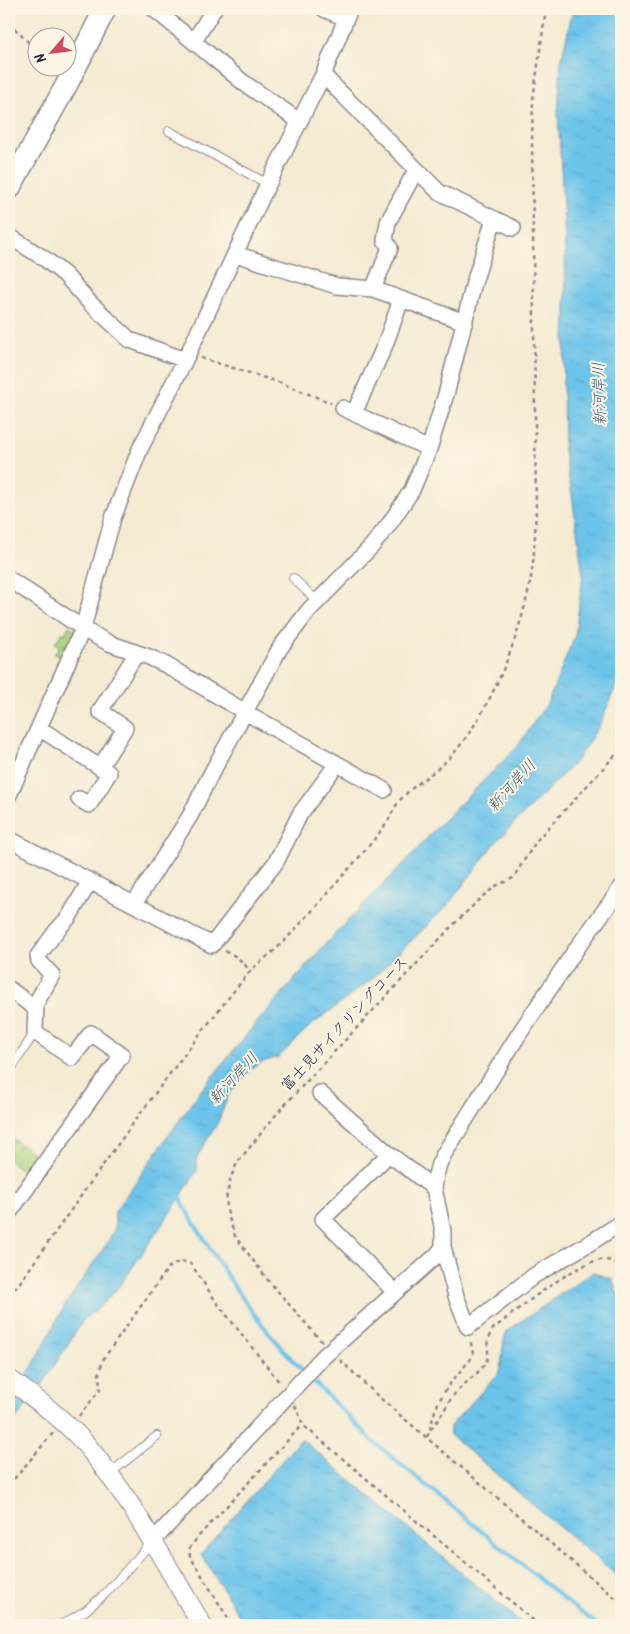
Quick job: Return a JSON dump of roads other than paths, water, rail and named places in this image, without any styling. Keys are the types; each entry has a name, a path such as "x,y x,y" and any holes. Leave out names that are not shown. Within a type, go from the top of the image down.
{"main road":[{"path":"9,189 68,82 105,9"}],"street":[{"path":"154,9 244,83 299,122"},
{"path":"194,41 214,9"},
{"path":"9,794 83,628 113,518 140,449 323,75 348,14 324,9"},
{"path":"323,75 439,192 513,228"},
{"path":"373,288 390,248 385,240 388,222 416,170"},
{"path":"134,904 190,816 280,648 317,601 390,524 412,490 429,449 447,391 474,283 494,219"},
{"path":"9,236 45,259 65,275 90,303 130,340 186,357"},
{"path":"235,254 337,286 373,288 400,300 465,322"},
{"path":"400,300 385,345 349,411 429,449"},
{"path":"9,579 109,643 166,665 384,790"},
{"path":"100,767 125,728 100,712 137,653"},
{"path":"38,728 109,773 89,805 79,799"},
{"path":"9,839 212,945 276,862 300,814 337,764"},
{"path":"9,1213 122,1055 91,1033 72,1058 35,1032 36,1003 52,975 39,961 38,956 69,916 90,880"},
{"path":"621,888 552,984 487,1084 444,1154 436,1175 434,1188 443,1231 443,1246 456,1296 468,1327 535,1275 621,1223"},
{"path":"9,989 35,1008"},
{"path":"320,1093 389,1154 434,1188"},
{"path":"389,1154 323,1219 395,1292"},
{"path":"152,1542 325,1351 437,1255 443,1246"},
{"path":"9,1379 63,1422 81,1440 109,1474 202,1625"}],"lane":[{"path":"169,131 268,184"},
{"path":"293,578 317,601"},
{"path":"9,1072 35,1032"},
{"path":"109,1474 157,1436"},
{"path":"61,1625 85,1611 105,1594 152,1542"}],"water":[{"name":"新河岸川","path":"573,9 621,9 621,674 599,726 576,761 497,841 446,907 371,980 309,1027 279,1057 262,1062 251,1069 229,1094 218,1122 197,1157 197,1171 172,1210 121,1284 99,1308 84,1319 44,1382 9,1429 9,1395 30,1371 65,1305 108,1242 115,1228 115,1211 198,1094 258,1021 330,939 517,747 548,702 575,635 583,575 564,452 565,240 558,113 561,62"},
{"path":"593,1272 612,1279 621,1302 621,1579 450,1435 450,1426 498,1374 507,1331"},
{"path":"301,1439 524,1625 245,1625 201,1554"}],"waterway":[{"path":"179,1193 190,1216 237,1291 276,1342 305,1373"},
{"path":"310,1378 375,1443 571,1605 598,1625"}]}
